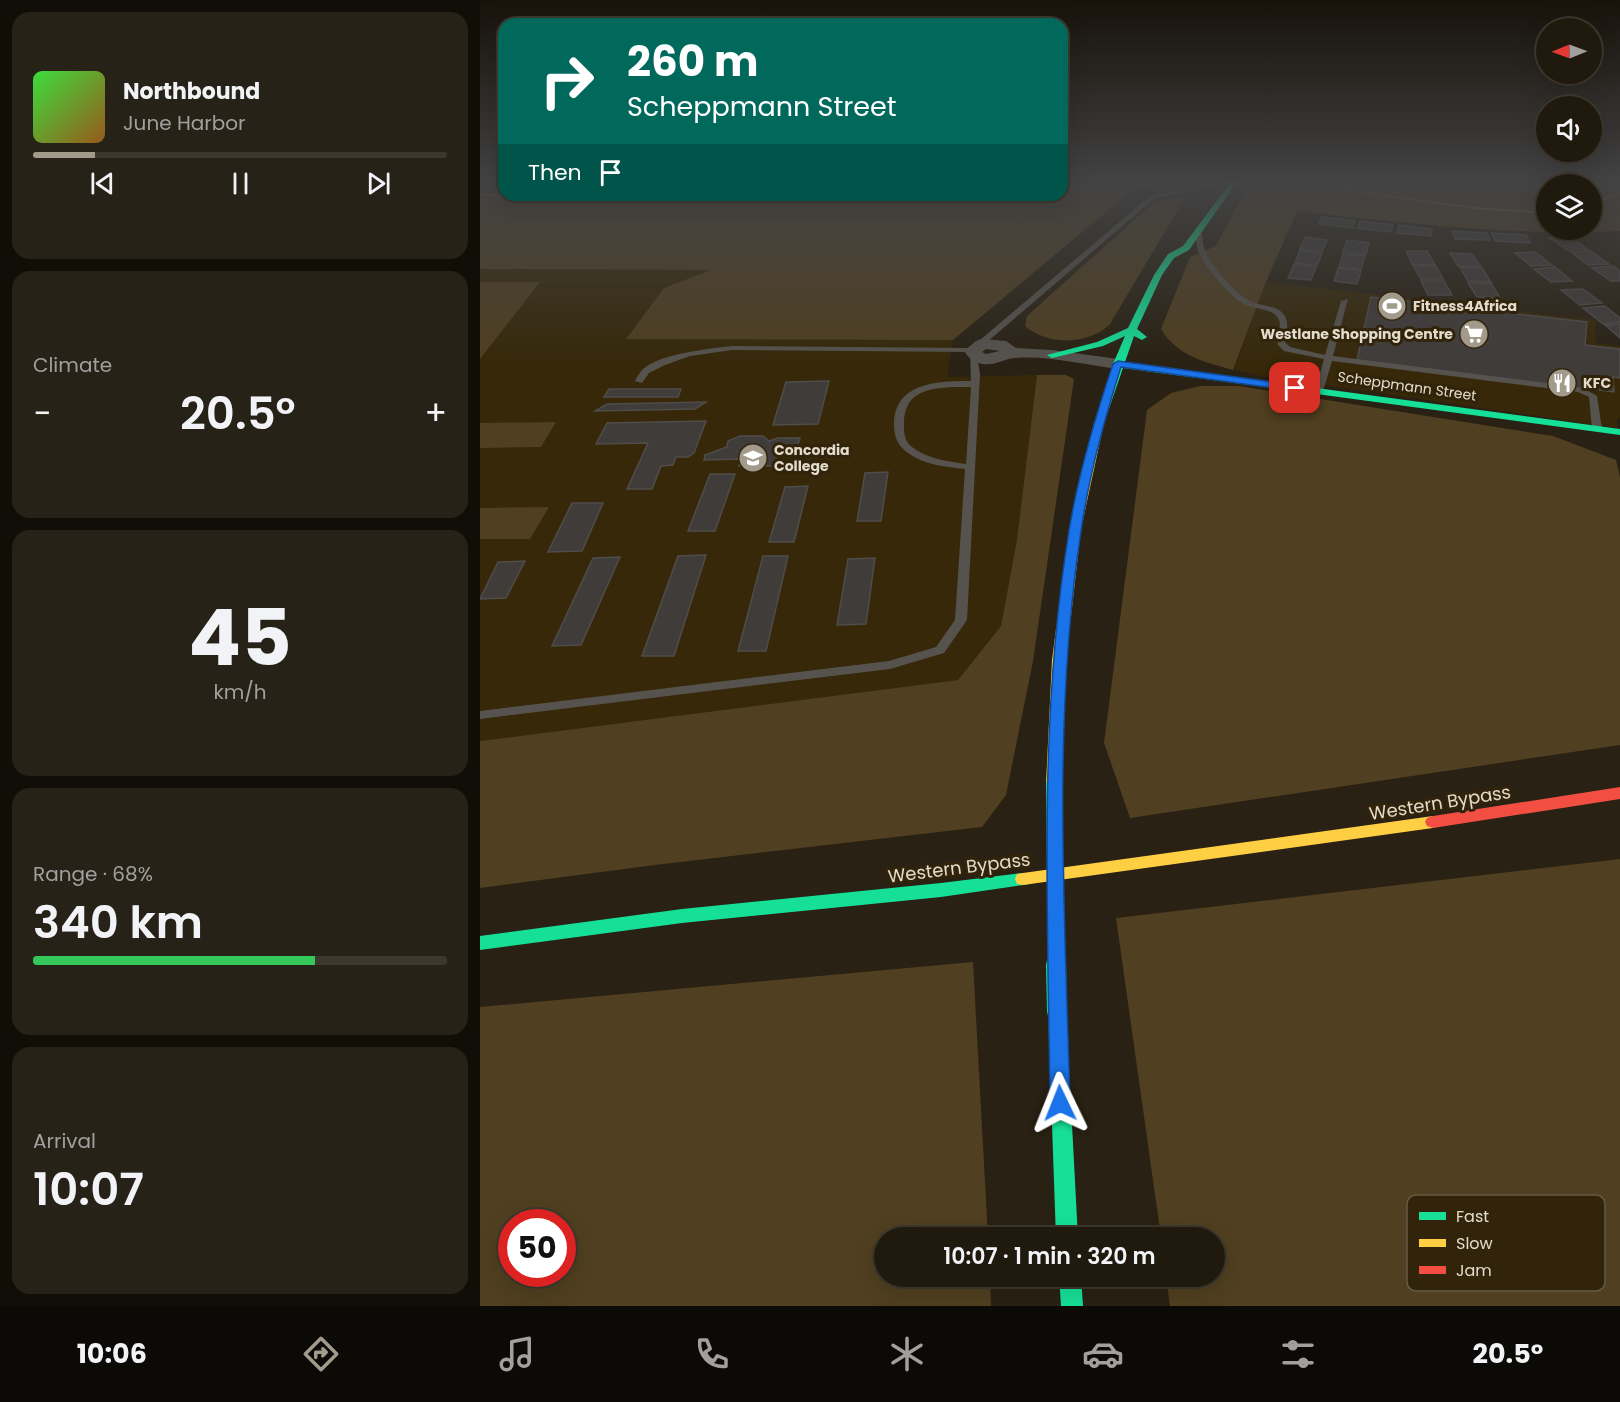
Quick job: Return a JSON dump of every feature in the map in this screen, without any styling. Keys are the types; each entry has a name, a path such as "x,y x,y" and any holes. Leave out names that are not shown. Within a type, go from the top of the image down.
{"main road":[{"path":"1171,256 1172,243"},
{"path":"1067,1227 1057,1011 1054,784 1059,660 1075,529 1102,411 1118,364 1158,275 1171,256 1186,248 1189,243"},
{"path":"1132,330 1152,345"},
{"path":"1052,355 1100,344 1132,330"},
{"path":"1052,355 1080,364 1099,374 1103,387 1102,411"},
{"path":"1175,359 1202,375"},
{"name":"Scheppmann Street","path":"1118,364 1620,432"},
{"path":"1149,382 1202,375"},
{"path":"1102,411 1126,393"},
{"name":"Western Bypass","path":"480,943 682,916 941,890 1323,839 1620,793"},
{"path":"1071,1287 1072,1306"}],"street":[{"path":"974,350 994,343 1004,353 1052,355 1118,364"}],"lane":[{"path":"639,381 646,371 663,363 689,354 732,348 974,350 1098,243"},
{"path":"1201,243 1208,262 1239,297 1246,303 1281,316 1284,320 1281,343 1294,352 1580,390 1593,396 1597,429"},
{"path":"1319,391 1345,301"},
{"path":"969,467 943,463 907,448 900,436 899,414 908,398 920,389 975,379 986,364 1004,353 1005,323"},
{"path":"480,715 890,665 940,650 961,620 975,379 974,350"}],"shaded area":[{"path":"480,243 1069,243 953,340 626,339 664,288 711,270 480,269"},
{"path":"1108,243 1158,243 1110,324 1101,331 1080,339 1056,340 1034,333 1025,326 1027,316"},
{"path":"1218,243 1283,243 1233,370 1202,361 1183,352 1161,329 1190,257 1216,246"},
{"name":"Concordia College","path":"480,269 713,270 664,288 626,339 953,340 947,377 1037,375 1017,539 1001,626 958,680 480,741"},
{"path":"480,282 540,282 480,359"},
{"path":"1266,282 1595,320 1596,343 1620,346 1618,428 1255,375 1234,370"},
{"path":"1037,375 1066,375 1074,379 1033,661 1006,795 982,827 480,888 480,741 958,680 1001,626 1017,539"},
{"path":"1200,386 1239,386 1553,436 1616,460 1620,477 1620,745 1130,818 1104,743 1147,410 1171,393"},
{"path":"556,422 541,447 480,448 480,423"},
{"path":"549,507 530,539 480,539 480,508"},
{"path":"1620,859 1620,1306 1170,1306 1167,1287 1225,1287 1225,1227 1160,1227 1116,918"},
{"path":"973,962 987,1227 874,1227 874,1287 990,1287 991,1306 480,1306 480,1007"}],"building":[{"path":"1303,243 1326,243 1322,252 1300,249"},
{"path":"1346,243 1369,243 1366,255 1343,252"},
{"path":"1557,243 1578,243 1587,249 1567,250"},
{"path":"1300,250 1322,253 1317,266 1295,263"},
{"path":"1406,251 1427,251 1435,265 1412,264"},
{"path":"1591,251 1609,264 1588,265 1571,252"},
{"path":"1535,252 1552,265 1531,266 1515,253"},
{"path":"1450,253 1472,254 1481,267 1458,266"},
{"path":"1343,254 1365,256 1361,269 1339,267"},
{"path":"1294,264 1316,267 1311,280 1288,278"},
{"path":"1413,265 1436,266 1443,279 1421,279"},
{"path":"1613,266 1620,271 1620,281 1611,281 1592,268"},
{"path":"1460,267 1482,268 1491,282 1468,281"},
{"path":"1555,267 1572,281 1551,282 1534,269"},
{"path":"1338,268 1361,271 1357,284 1334,281"},
{"path":"1421,281 1444,281 1452,295 1428,295"},
{"path":"1468,283 1491,283 1500,298 1477,297"},
{"path":"1583,289 1602,303 1580,305 1561,290"},
{"name":"Westlane Shopping Centre","path":"1371,297 1587,322 1585,345 1620,349 1620,378 1613,377 1614,392 1357,360"},
{"path":"1605,306 1620,318 1620,322 1603,324 1583,308"},
{"path":"1620,324 1620,338 1605,325"},
{"path":"829,381 818,424 773,425 786,382"},
{"path":"609,389 681,389 678,397 604,397"},
{"path":"706,402 695,409 595,411 607,404"},
{"path":"706,421 694,453 688,457 676,457 673,465 661,466 652,489 627,489 648,443 596,444 607,423"},
{"path":"740,436 763,436 769,441 778,438 800,438 797,447 781,447 775,466 739,466 741,459 704,460 705,455 727,447 728,441"},
{"path":"888,472 881,521 857,521 865,473"},
{"path":"710,474 735,474 715,531 688,531"},
{"path":"808,486 794,542 769,542 785,487"},
{"path":"572,503 603,503 582,551 548,552"},
{"path":"706,555 674,656 642,656 678,556"},
{"path":"763,556 788,556 766,651 738,651"},
{"path":"620,557 581,645 552,646 593,558"},
{"path":"875,558 866,624 837,625 848,559"},
{"path":"525,561 506,598 480,599 498,562"}],"traffic: fast":[{"path":"1099,423 1132,330 1158,275 1171,256 1186,248 1190,243"},
{"path":"1052,355 1100,344 1132,330 1142,337"},
{"path":"1118,364 1620,432"},
{"path":"1054,784 1057,1011"},
{"path":"480,943 682,916 941,890 1023,879"},
{"path":"1057,1011 1067,1227"},
{"path":"1071,1287 1072,1306"}],"traffic: slow":[{"path":"1054,784 1059,660 1075,529 1099,423"},
{"path":"1023,879 1433,822"}],"traffic: jam":[{"path":"1433,822 1620,793"}],"place":[{"name":"Fitness4Africa","path":"1392,306"},
{"name":"Westlane Shopping Centre","path":"1474,334"},
{"name":"KFC","path":"1562,383"},
{"name":"Concordia College","path":"753,458"}],"route":[{"path":"1060,1103 1054,784 1059,660 1075,529 1102,411 1118,364 1295,388"}]}
